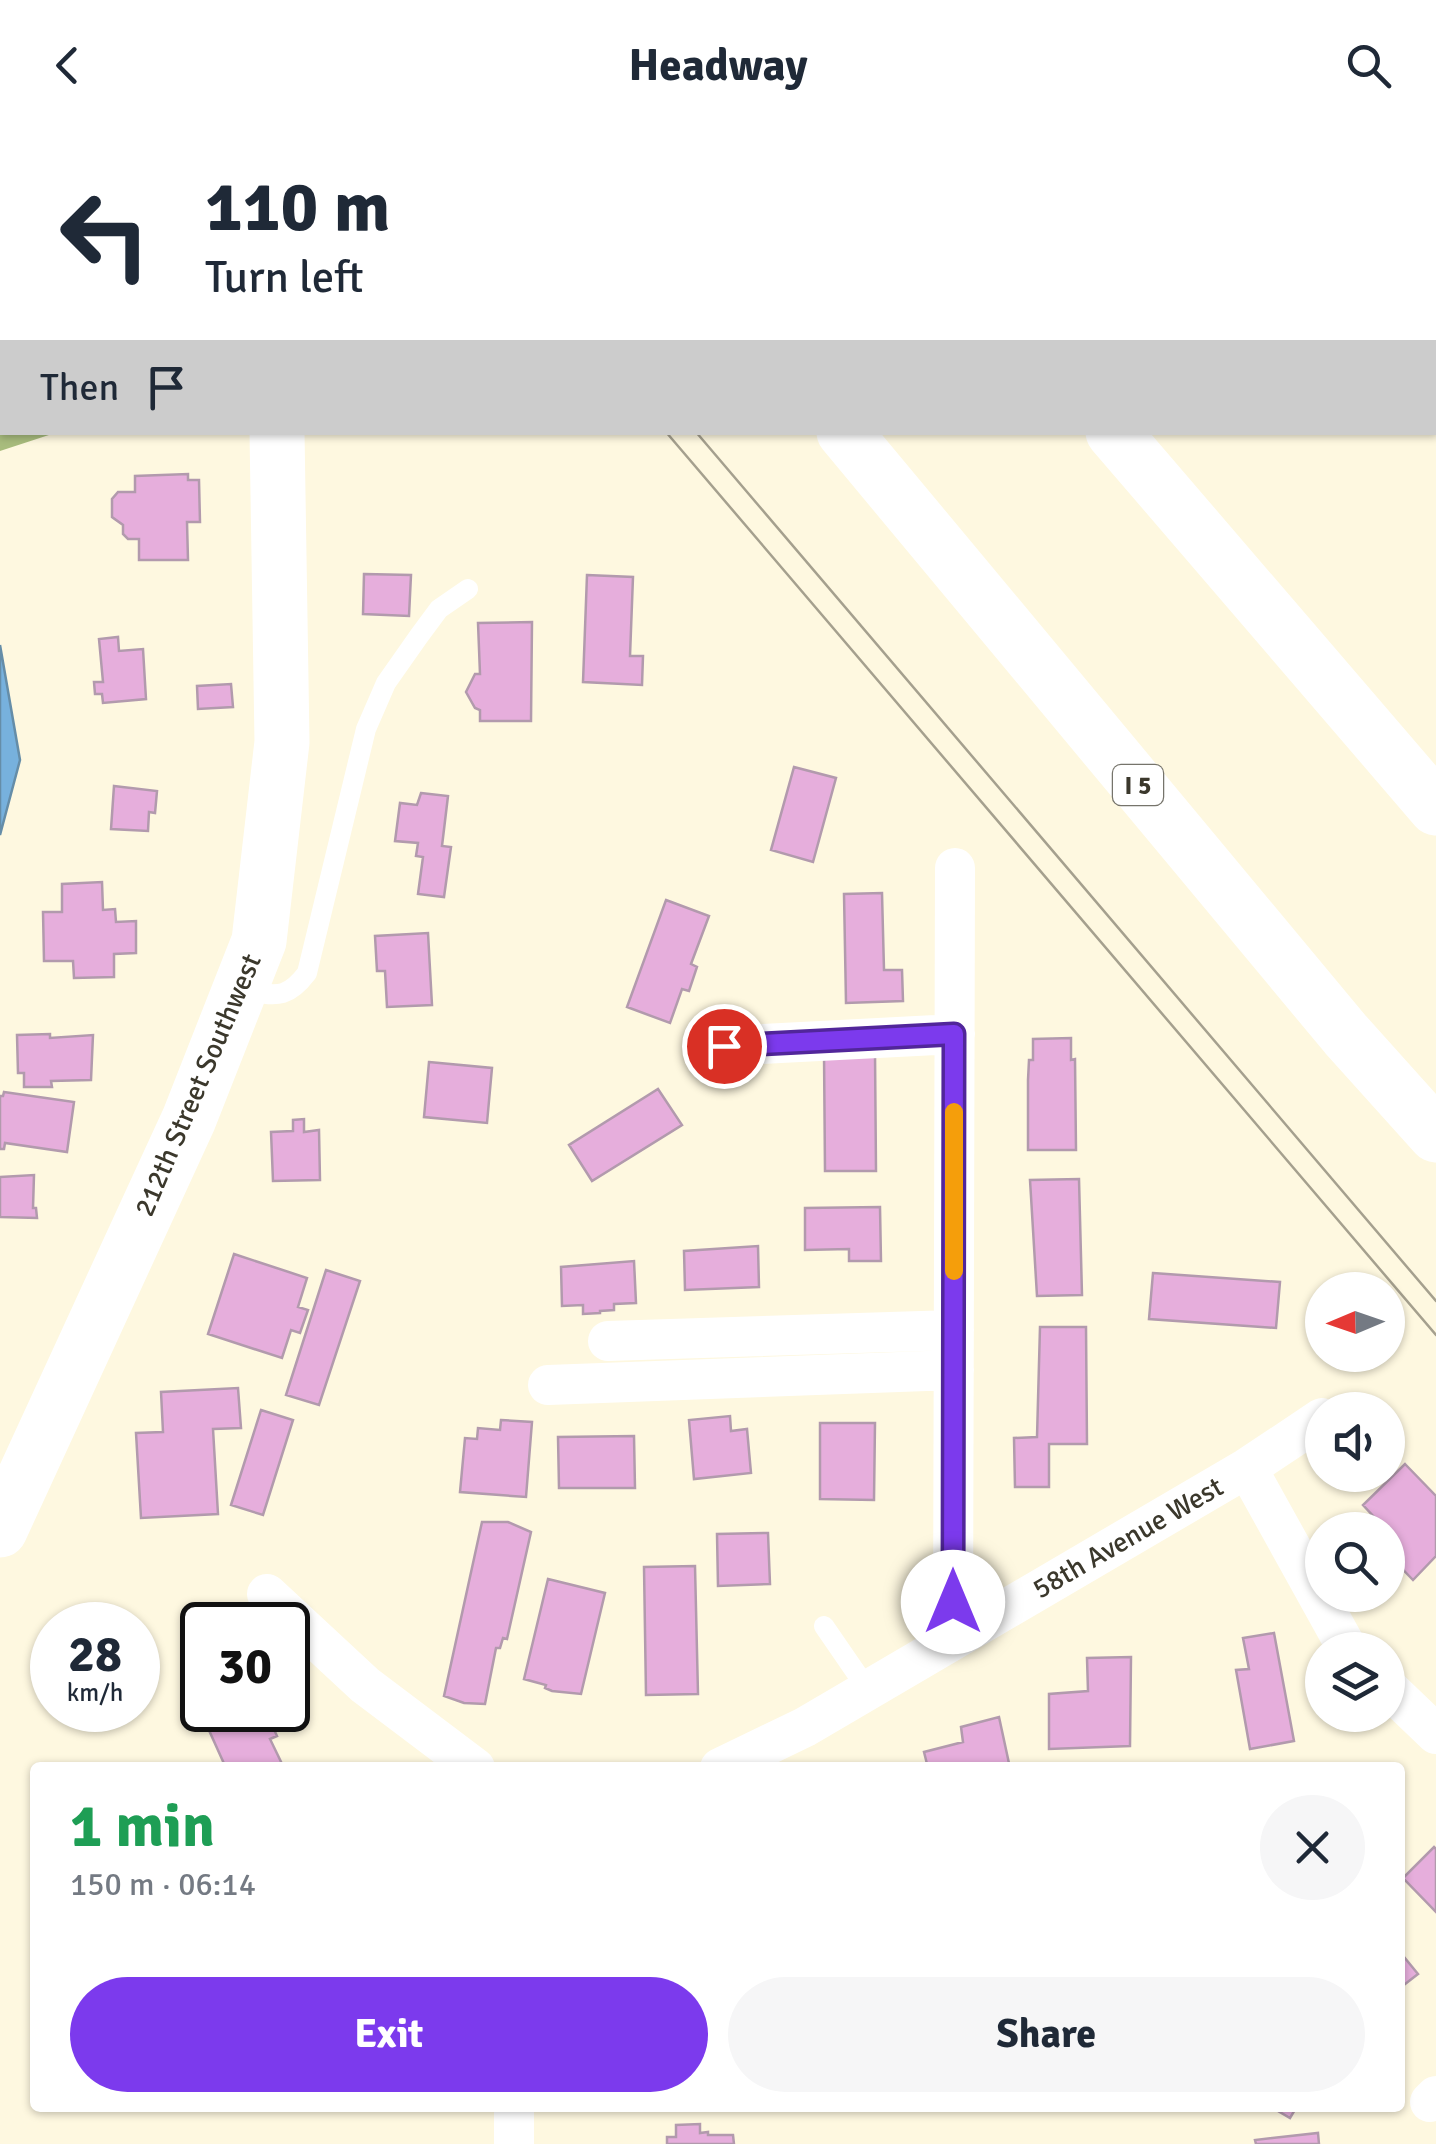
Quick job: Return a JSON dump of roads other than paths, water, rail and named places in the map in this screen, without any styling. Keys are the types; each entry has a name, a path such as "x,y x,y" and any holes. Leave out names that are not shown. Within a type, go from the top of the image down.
{"main road":[{"name":"212th Street Southwest","path":"0,1530 189,1119 259,941 282,742 277,435"},
{"name":"I 5","path":"846,435 1346,1035 1436,1135"},
{"path":"1116,435 1436,808"}],"street":[{"path":"953,1640 955,868"},
{"path":"724,1046 954,1034"},
{"path":"608,1342 954,1350"},
{"path":"548,1385 954,1350"},
{"name":"58th Avenue West","path":"732,1762 805,1727 1248,1468 1305,1430"},
{"path":"1248,1468 1338,1632"},
{"path":"266,1594 365,1685 467,1762"},
{"path":"1405,1704 1436,1734"},
{"path":"514,2112 514,2144"}],"lane":[{"path":"240,991 278,996 294,991 306,973 366,729 386,683 419,636 439,609 468,588"},
{"path":"824,1626 868,1690"}],"water":[{"path":"0,645 20,760 0,835"}],"tram line":[{"path":"669,435 1436,1335"},
{"path":"699,435 1436,1301"}]}
